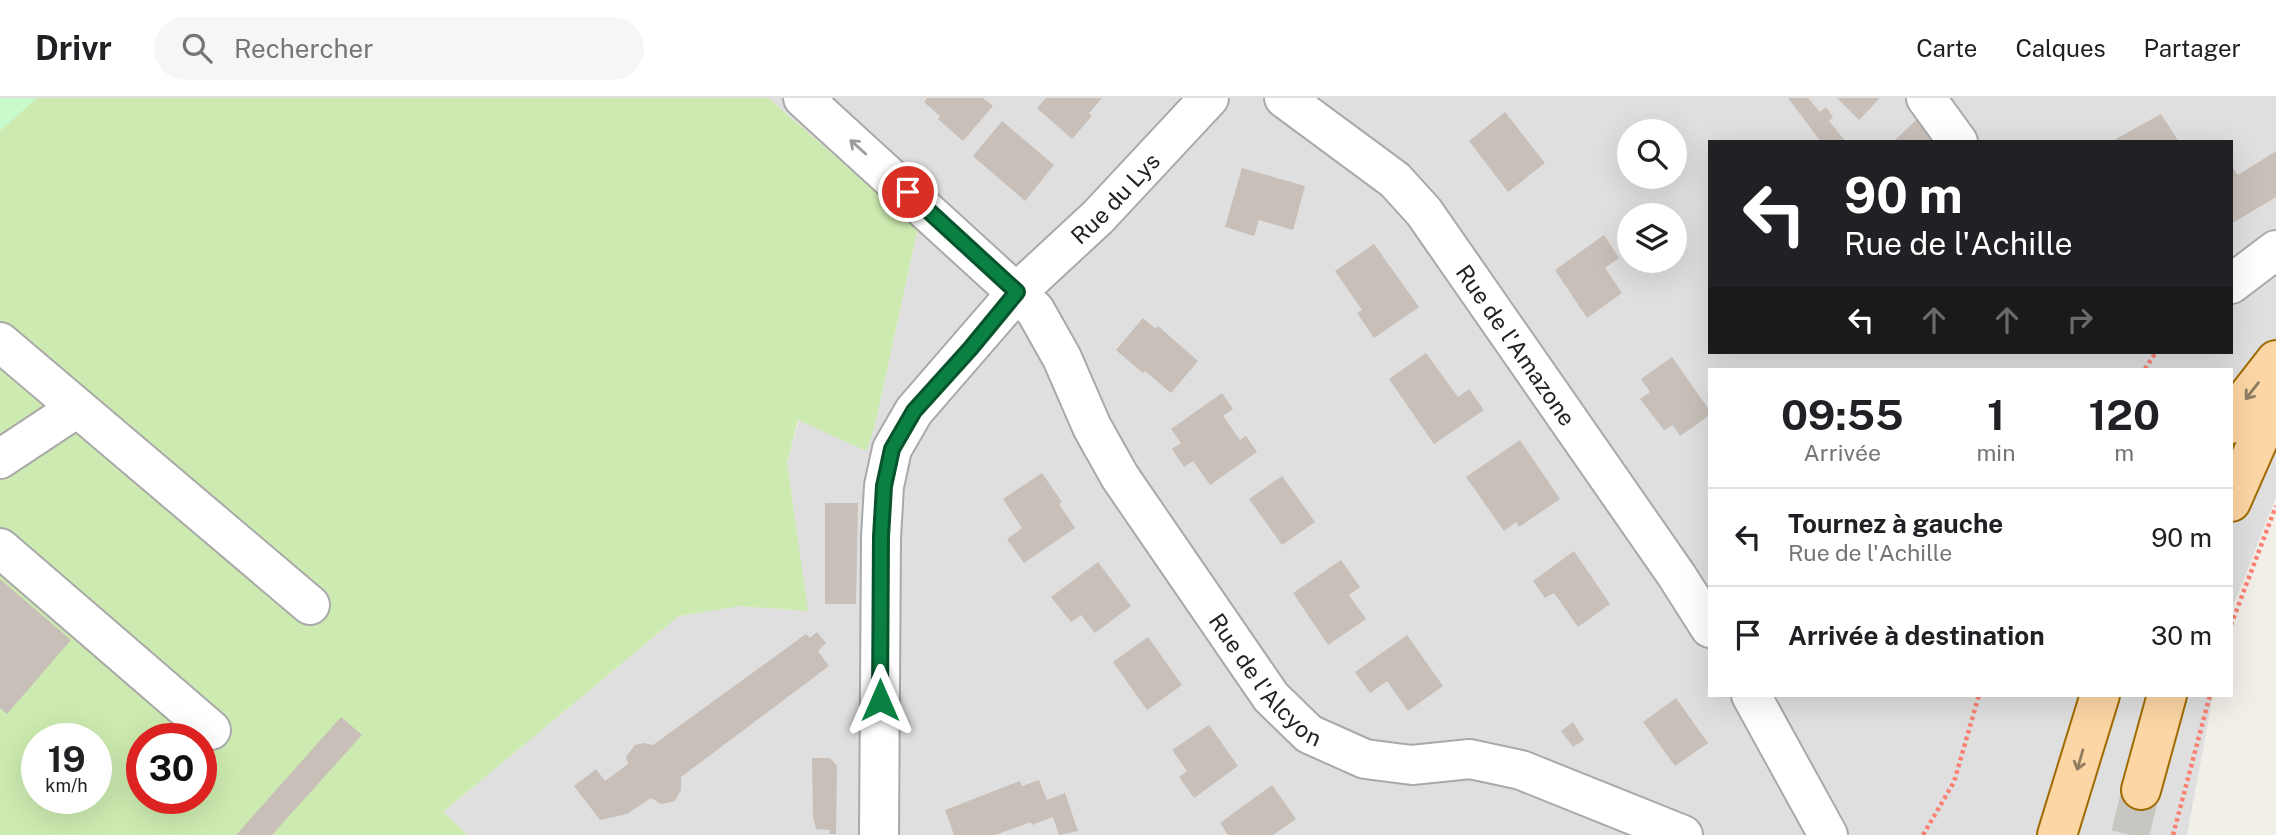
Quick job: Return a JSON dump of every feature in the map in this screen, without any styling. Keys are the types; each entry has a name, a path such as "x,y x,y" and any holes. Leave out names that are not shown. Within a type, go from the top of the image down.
{"main road":[{"path":"2233,420 2244,401 2276,360"},
{"path":"2233,497 2276,400"},
{"path":"2056,835 2099,697"},
{"path":"2141,790 2166,697"}],"street":[{"name":"Rue du Lys","path":"879,835 881,537 884,486 892,449 914,411 1017,292 1098,217 1209,98"},
{"name":"Rue de l'Amazone","path":"1284,98 1395,180 1424,212 1677,576 1708,625"},
{"path":"1926,98 1957,140"},
{"name":"Rue de l'Alcyon","path":"825,105 1035,310 1062,358 1092,428 1119,477 1271,696 1309,734 1365,760 1412,765 1471,759 1521,770 1683,835"},
{"path":"2233,282 2276,250"},
{"path":"0,342 310,606"},
{"path":"0,459 77,408"},
{"path":"0,548 203,723"},
{"path":"1752,697 1828,835"}],"path":[{"path":"2233,620 2276,506"},
{"path":"1923,835 1954,782 1978,697"},
{"path":"2173,835 2209,697"}],"shaded area":[{"path":"768,98 2276,98 2276,497 2233,607 2233,368 1708,368 1708,697 2213,697 2187,835 468,835 443,812 679,616 741,606 807,611 787,463 799,420 866,450 874,429 918,228"}],"green space":[{"path":"0,98 768,98 918,228 874,429 866,451 798,420 787,463 808,611 741,606 679,616 443,812 468,835 0,835"},
{"path":"0,98 37,98 0,131"}],"building":[{"path":"927,98 983,98 993,106 963,141 938,119 940,116 924,102"},
{"path":"1046,98 1102,98 1089,113 1092,116 1072,139 1037,108"},
{"path":"1788,98 1808,98 1820,112 1826,107 1833,117 1829,121 1844,140 1820,140"},
{"path":"1837,98 1880,98 1859,120"},
{"path":"1505,112 1545,163 1508,192 1469,141"},
{"path":"2161,114 2178,140 2115,140"},
{"path":"1916,120 1938,140 1895,140"},
{"path":"1002,121 1054,165 1025,201 973,156"},
{"path":"2276,151 2276,197 2233,223 2233,168 2238,175"},
{"path":"1242,168 1305,186 1293,230 1259,220 1254,236 1225,227"},
{"path":"1604,235 1617,255 1617,259 1605,268 1622,293 1587,318 1555,270"},
{"path":"1374,244 1419,307 1374,338 1357,313 1362,310 1335,271"},
{"path":"1143,318 1156,329 1158,326 1198,361 1171,393 1116,350"},
{"path":"1426,353 1458,397 1469,389 1484,410 1434,444 1389,379"},
{"path":"1672,357 1708,408 1708,416 1680,436 1673,425 1664,430 1640,399 1650,392 1641,379"},
{"path":"1222,393 1233,409 1223,416 1240,440 1246,436 1257,452 1210,485 1193,461 1184,467 1172,449 1181,443 1171,429"},
{"path":"1520,440 1560,499 1519,527 1516,522 1504,531 1466,477"},
{"path":"1042,473 1062,502 1059,504 1075,528 1024,563 1007,539 1022,528 1003,499"},
{"path":"1282,476 1315,522 1282,545 1249,499"},
{"path":"825,503 858,503 856,604 825,604"},
{"path":"1574,551 1610,604 1578,627 1554,593 1545,598 1533,581"},
{"path":"1341,560 1360,587 1349,595 1366,619 1328,645 1293,593"},
{"path":"1098,562 1131,606 1095,633 1081,615 1071,622 1051,597"},
{"path":"0,579 71,640 7,714 0,708"},
{"path":"817,632 826,643 818,651 829,666 681,777 681,790 675,801 661,804 651,798 627,814 600,820 574,786 596,769 605,781 628,764 626,757 635,745 653,745 806,634 810,638"},
{"path":"1407,635 1443,686 1408,711 1387,681 1370,693 1355,672"},
{"path":"1148,637 1182,685 1147,710 1113,662"},
{"path":"1676,698 1708,743 1675,766 1643,722"},
{"path":"341,717 362,735 272,835 236,835"},
{"path":"1573,722 1584,740 1573,747 1561,731"},
{"path":"1209,725 1238,766 1194,798 1179,777 1187,771 1172,750"},
{"path":"812,758 830,758 837,766 836,834 829,834 830,830 816,829 813,817"},
{"path":"1039,780 1047,800 1065,793 1078,831 1059,835 1053,817 995,835 954,835 945,810 1020,781 1022,786"},
{"path":"1272,785 1296,819 1273,835 1228,835 1220,823"}],"tunnel":[{"path":"2130,835 2141,790"}],"route":[{"path":"880,700 881,537 884,486 892,449 914,411 1017,292 908,192"}]}
